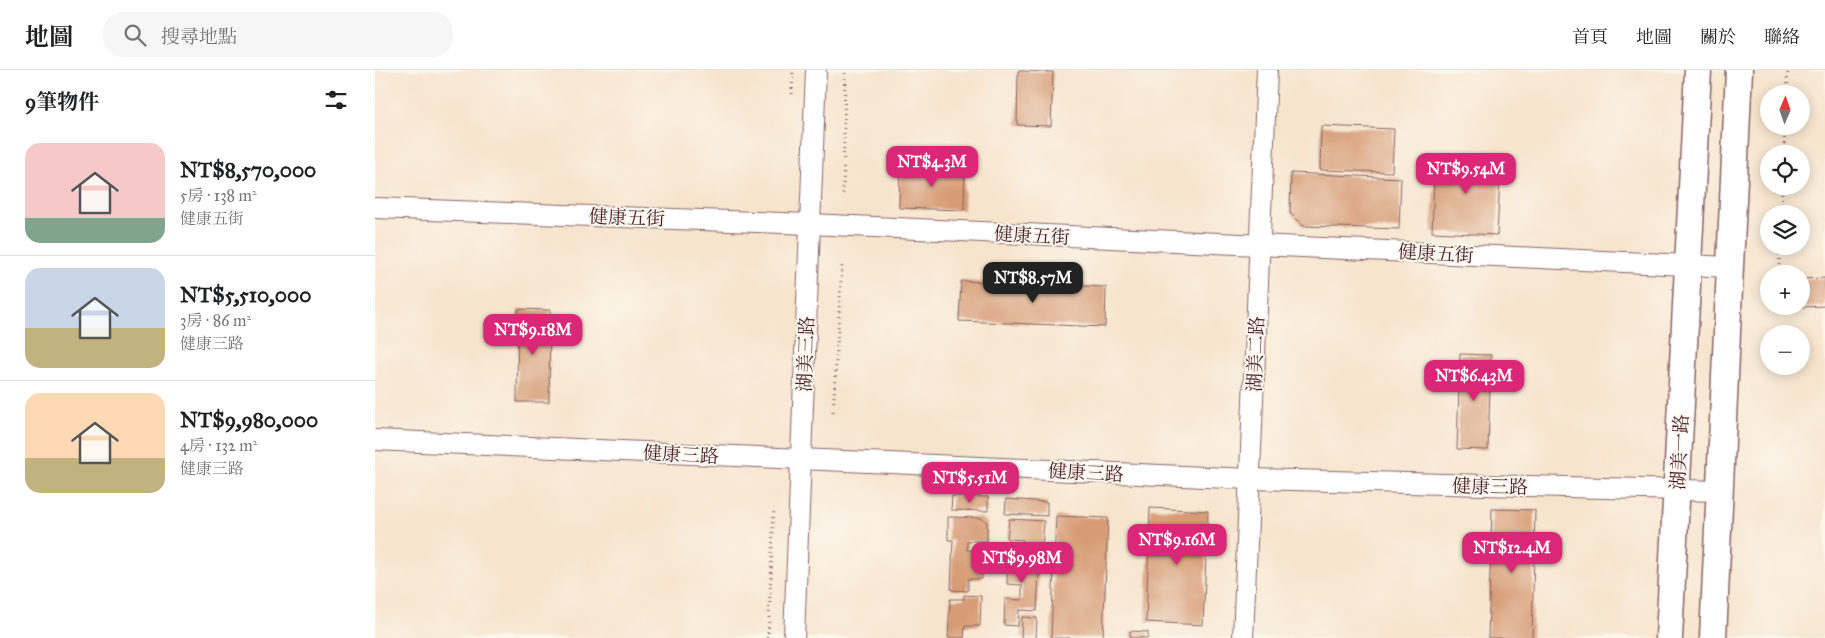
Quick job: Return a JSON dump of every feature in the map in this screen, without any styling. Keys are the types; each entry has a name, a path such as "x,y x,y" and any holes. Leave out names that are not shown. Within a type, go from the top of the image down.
{"street":[{"name":"湖美三路","path":"794,638 816,70"},
{"name":"湖美二路","path":"1243,638 1267,70"},
{"name":"湖美一路","path":"1669,638 1698,70"},
{"path":"1713,638 1739,70"},
{"name":"健康五街","path":"375,208 810,224 1688,265"},
{"path":"1688,265 1730,267"},
{"name":"健康三路","path":"375,440 1250,480 1720,491"}],"path":[{"path":"843,194 845,70"},
{"path":"1787,85 1788,70"},
{"path":"833,412 842,264"},
{"path":"768,638 774,508"}],"building":[{"path":"1018,71 1053,72 1051,126 1017,125"},
{"path":"1321,126 1394,129 1392,172 1320,170"},
{"path":"1435,156 1501,159 1497,235 1432,232"},
{"path":"900,167 965,169 964,210 899,208"},
{"path":"1291,173 1401,178 1399,229 1303,226 1290,213"},
{"path":"1825,278 1825,306 1810,307 1810,279"},
{"path":"961,281 1106,287 1105,327 959,321"},
{"path":"518,309 550,310 549,402 517,402"},
{"path":"1460,354 1491,355 1488,450 1457,449"},
{"path":"952,496 988,497 988,511 951,510"},
{"path":"1006,499 1047,502 1047,516 1005,514"},
{"path":"1150,508 1208,511 1203,625 1146,622"},
{"path":"1492,509 1535,510 1532,638 1488,638"},
{"path":"1056,516 1108,518 1103,638 1051,638"},
{"path":"948,517 981,518 987,522 987,541 967,541 967,550 983,550 982,579 968,579 968,591 951,590 953,540 948,540"},
{"path":"1009,519 1044,521 1042,550 1023,549 1023,540 1007,539"},
{"path":"1008,550 1040,552 1037,611 1019,610 1018,626 1004,625 1005,599 1022,600 1022,585 1007,584"},
{"path":"964,595 981,596 980,626 965,626 964,638 948,638 950,599 964,599"},
{"path":"1022,617 1037,618 1036,638 1021,638"},
{"path":"1130,631 1148,632 1148,638 1130,638"}]}
